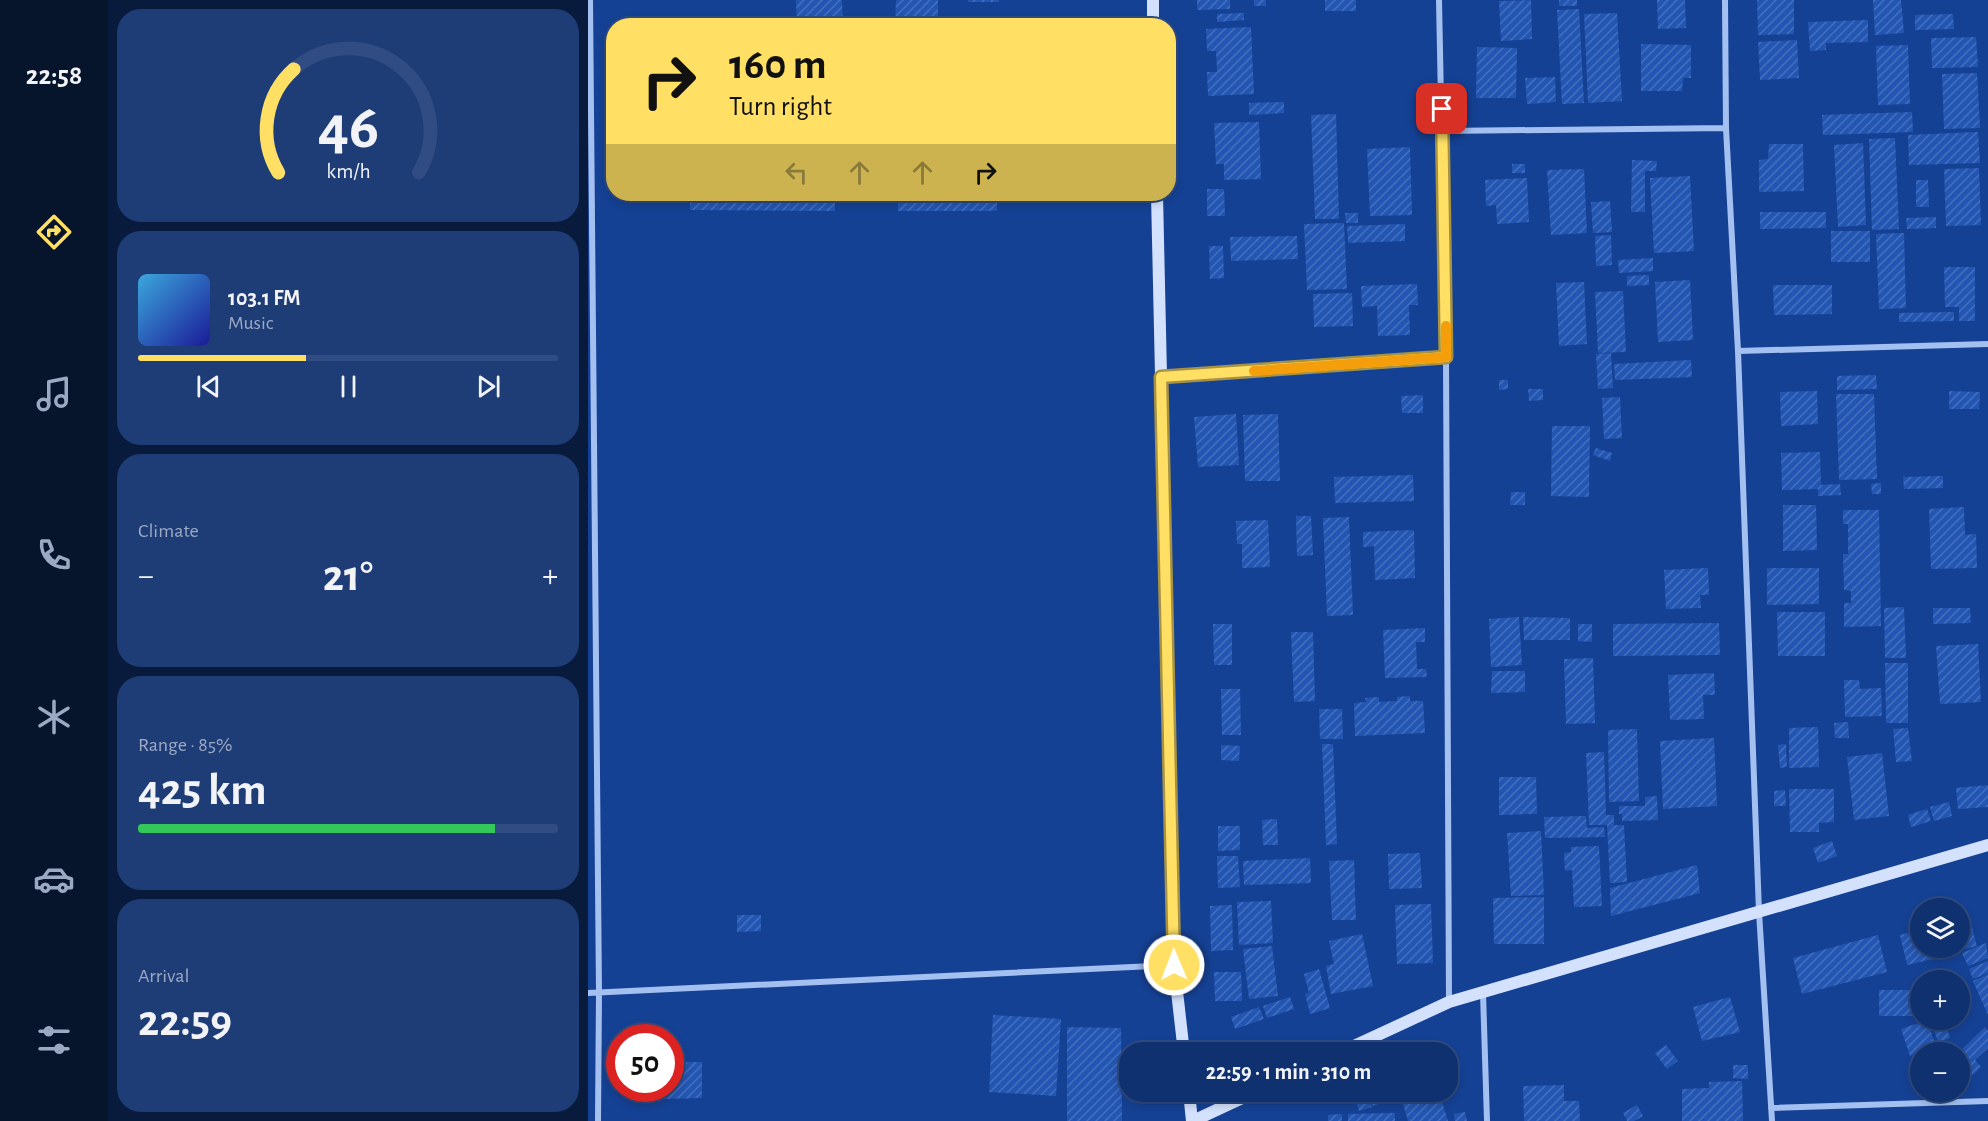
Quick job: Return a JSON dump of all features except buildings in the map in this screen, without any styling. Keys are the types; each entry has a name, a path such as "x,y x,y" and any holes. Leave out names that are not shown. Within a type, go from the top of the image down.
{"main road":[{"path":"1153,0 1153,18"},
{"path":"1157,201 1174,965 1183,1042"},
{"path":"1363,1042 1449,1002 1988,845"},
{"path":"1190,1102 1193,1121 1234,1102"}],"street":[{"path":"590,0 590,244 599,993 598,1121"},
{"path":"1439,0 1446,357 1449,1002"},
{"path":"1725,0 1726,128 1738,351 1759,912 1772,1121"},
{"path":"1442,131 1726,128"},
{"path":"1738,351 1988,344"},
{"path":"1161,377 1446,357"},
{"path":"588,993 1174,965"},
{"path":"1483,992 1487,1121"},
{"path":"1771,1108 1988,1101"}],"slow traffic":[{"path":"1254,371 1446,357 1446,326"}],"route":[{"path":"1174,965 1161,377 1446,357 1442,109"}]}
